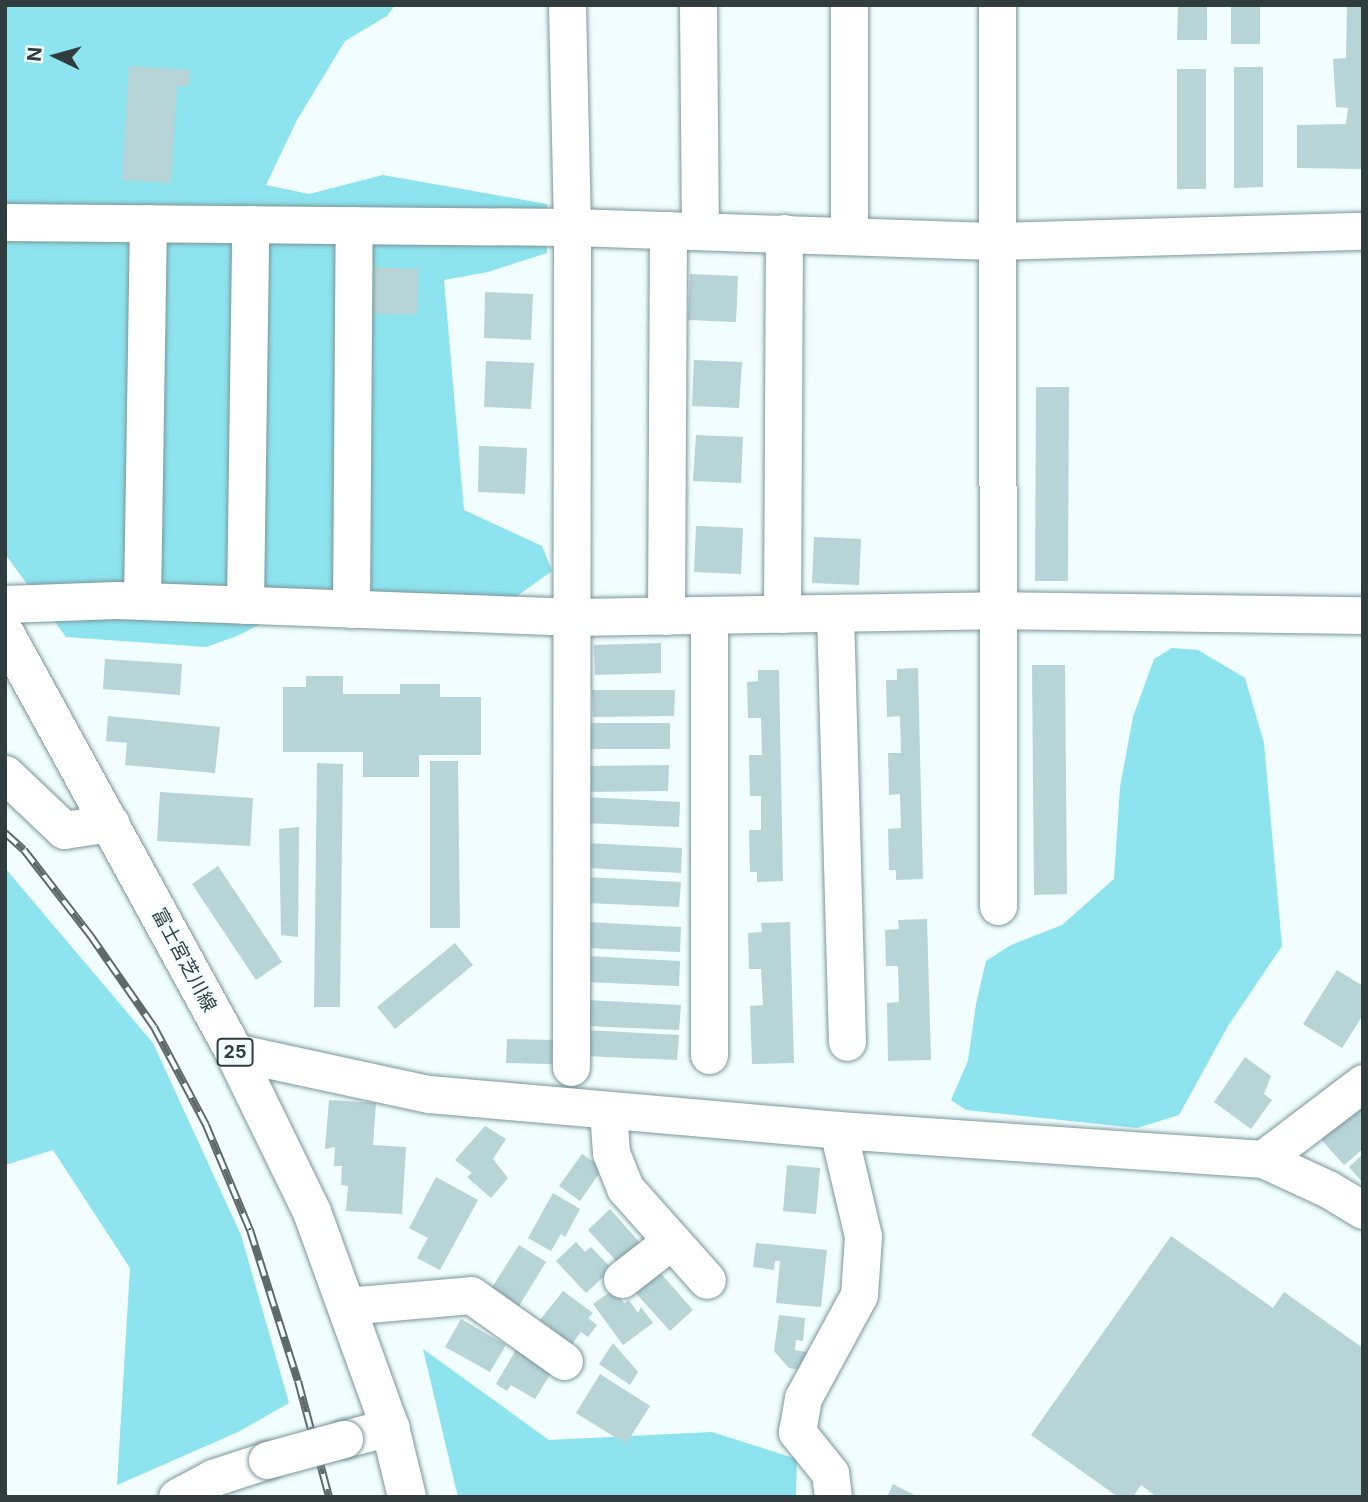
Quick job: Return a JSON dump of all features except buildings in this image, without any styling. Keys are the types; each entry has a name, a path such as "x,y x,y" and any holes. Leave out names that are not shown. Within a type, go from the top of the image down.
{"main road":[{"name":"富士宮芝川線","path":"5,632 234,1052 312,1212 390,1427 407,1497"}],"street":[{"path":"567,5 572,227 571,1067"},
{"path":"666,616 684,230 698,5"},
{"path":"849,5 849,236"},
{"path":"997,5 998,906"},
{"path":"5,222 572,227 999,241 1363,232"},
{"path":"142,601 148,223"},
{"path":"245,605 250,224"},
{"path":"351,609 354,225"},
{"path":"782,614 784,233"},
{"path":"5,604 142,601 572,617 996,610 1363,615"},
{"path":"835,613 847,1042"},
{"path":"709,615 709,1055"},
{"path":"5,774 64,830 110,823"},
{"path":"234,1052 429,1094 838,1130 1263,1159 1328,1189 1363,1210"},
{"path":"1263,1159 1363,1083"},
{"path":"608,1110 611,1153 625,1188 707,1280"},
{"path":"833,1497 830,1473 797,1432 803,1398 859,1295 863,1236 838,1130"},
{"path":"622,1279 671,1241"},
{"path":"346,1306 471,1295 564,1361"},
{"path":"177,1497 212,1478 267,1460 390,1427"}],"shaded area":[{"path":"5,5 395,5 387,16 345,41 297,120 266,185 309,194 383,175 547,204 547,253 488,272 444,280 464,510 542,546 552,571 492,614 314,597 237,636 206,647 66,637 5,554"},
{"path":"1172,648 1198,650 1245,678 1264,743 1282,946 1228,1026 1179,1115 1137,1128 966,1110 951,1100 968,1061 976,1004 986,961 1011,945 1062,925 1114,879 1120,787 1133,717 1154,659"},
{"path":"5,868 153,1043 241,1235 289,1403 238,1432 117,1485 130,1268 53,1150 5,1165"},
{"path":"423,1349 549,1440 712,1432 797,1459 796,1497 458,1497"}],"railway":[{"path":"5,833 24,850 90,935 154,1027 206,1125 250,1230 298,1381 329,1497"}]}
